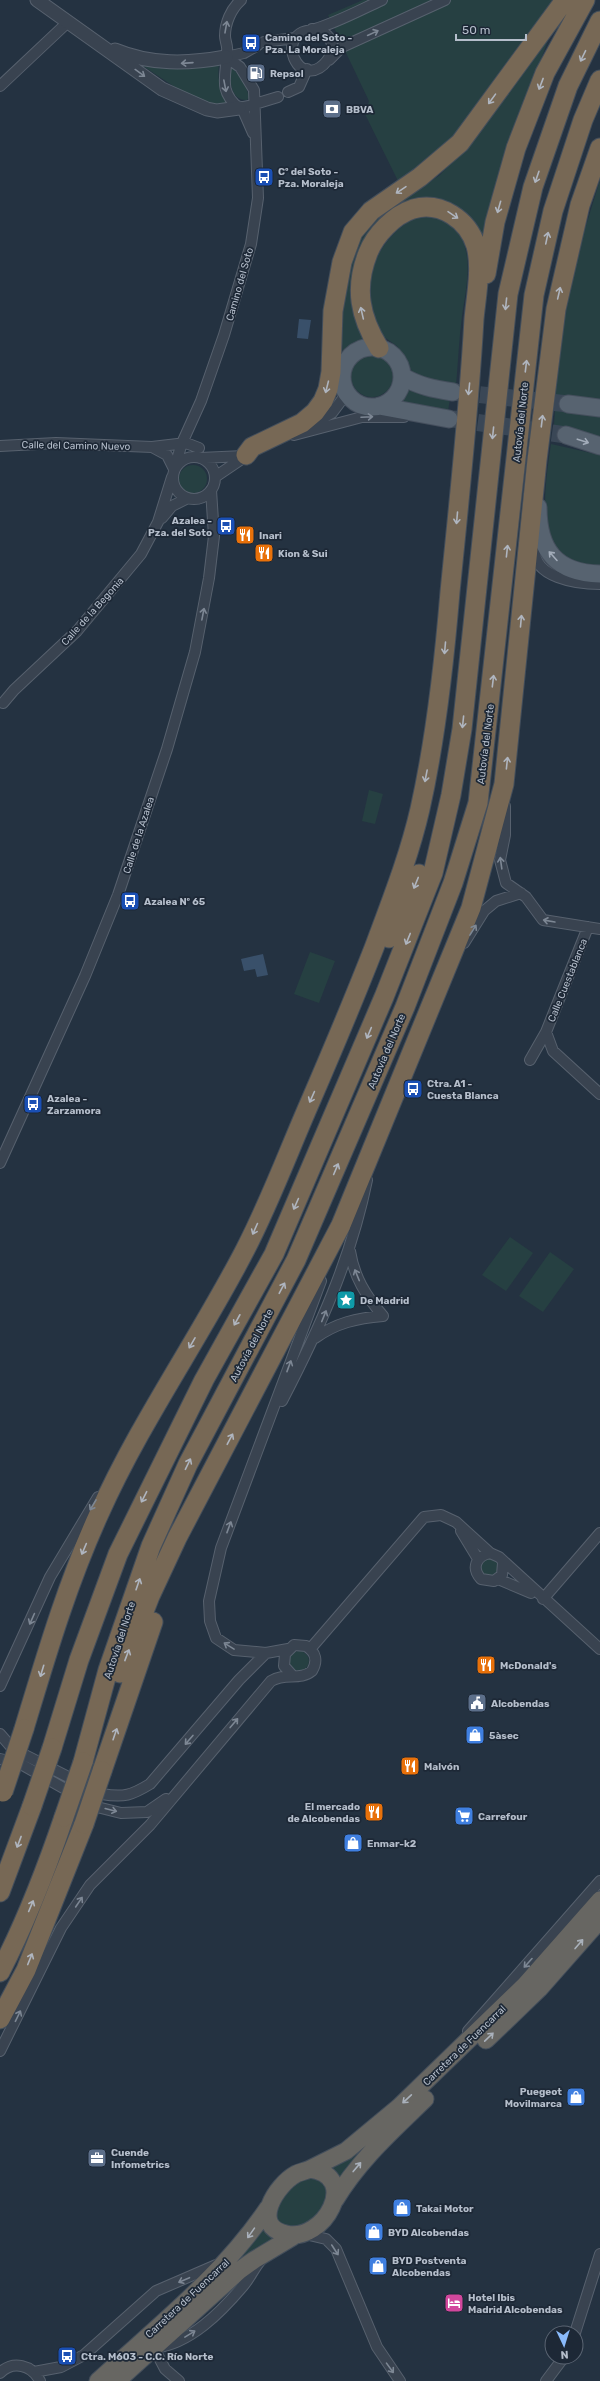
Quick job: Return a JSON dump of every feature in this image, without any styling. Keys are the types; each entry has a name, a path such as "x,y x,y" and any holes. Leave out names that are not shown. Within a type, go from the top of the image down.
{"highway":[{"path":"246,456 252,447 302,423 315,412 323,401 328,389 331,372 333,311 342,262 352,232 372,211 420,177 460,143 565,0"},
{"path":"472,350 495,222 516,148 545,74 585,0"},
{"path":"0,1892 52,1748 79,1660 118,1554 204,1380 274,1254 384,998 433,873 451,794 462,728 508,294 533,187 568,86 600,21"},
{"name":"Autovía del Norte","path":"0,1972 16,1942 44,1876 84,1759 108,1670 151,1546 188,1464 296,1260 405,1007 453,883 478,803 534,295 553,211 583,120 600,80"},
{"path":"84,1759 103,1719 150,1596 177,1538 212,1474 341,1225 471,908 504,784 537,460 556,309 580,205 600,148"},
{"path":"1,1797 24,1729 67,1590 100,1511 132,1450 246,1249 340,1035 399,884 419,813 433,744 443,668 472,350 478,253 471,234 462,222 447,211 434,208 416,208 400,215 382,231 369,251 361,281 361,311 366,328 379,348"},
{"path":"339,279 337,328 344,366"},
{"path":"340,1035 411,894 451,794"},
{"path":"356,1188 360,1170 446,952 480,824 478,803"},
{"path":"0,2019 26,1970 84,1824 161,1598 212,1474"},
{"name":"Carretera de Fuencarral","path":"310,2169 346,2151 399,2107 526,1985 600,1900"},
{"name":"Carretera de Fuencarral","path":"335,2200 349,2177 372,2149 540,1989 600,1920"},
{"path":"310,2169 324,2174 332,2181 336,2190 335,2200 326,2216 299,2235 280,2233 272,2226 268,2217 268,2208 271,2201 288,2181 296,2174 310,2169"},
{"name":"Carretera de Fuencarral","path":"98,2381 212,2278 244,2242 268,2208"},
{"name":"Carretera de Fuencarral","path":"117,2381 240,2270 268,2251 299,2235"}],"main road":[{"path":"379,406 388,402 396,395 401,386 402,376 399,363 391,353 379,348 365,348 352,355 344,366 342,375 347,393 355,402 367,406 379,406 449,419"},
{"path":"402,376 413,383 427,388 453,392"},
{"path":"568,404 600,408"},
{"path":"566,435 600,446"},
{"path":"537,460 538,523 542,541 551,556 567,569 583,574 600,574"}],"street":[{"path":"37,0 162,89 196,105 217,110 241,108 278,97"},
{"name":"Camino del Soto","path":"241,0 228,19 225,35 228,52 226,57 225,88 230,99 241,108 257,142"},
{"path":"97,42 134,57 168,62 197,62 244,53 261,44 295,38 306,30 332,23 382,0"},
{"path":"295,38 292,44 293,57 301,67 307,69 320,68 342,47 445,0"},
{"path":"0,86 68,22"},
{"path":"312,29 318,30 328,38 332,49 329,60"},
{"name":"Camino del Soto","path":"174,471 182,443 216,358 251,244 258,198 254,90 248,78 237,64 226,57"},
{"path":"288,92 299,87 307,69"},
{"path":"152,447 167,455 174,471 176,490 188,498 201,498 211,490 215,478 246,456 301,430 332,413 347,393"},
{"path":"288,436 362,417 449,419"},
{"path":"192,420 192,429 215,478"},
{"name":"Calle del Camino Nuevo","path":"0,446 56,443 152,447 182,443"},
{"path":"182,443 204,456"},
{"path":"174,471 189,457 246,456"},
{"name":"Calle de la Begonia","path":"1,703 77,631 141,554 158,522 174,471"},
{"name":"Calle de la Azalea","path":"0,1163 85,976 118,895 167,749 195,652 214,553 211,490"},
{"name":"Calle de la Begonia","path":"158,522 172,506 188,498"},
{"path":"538,523 534,554 539,565 552,574 569,581 600,584"},
{"name":"Calle Cuestablanca","path":"504,784 505,835 500,860 506,883 526,897 543,920 600,929"},
{"path":"450,962 484,911 496,901 521,893"},
{"name":"Calle Cuestablanca","path":"530,1060 546,1032 588,927"},
{"name":"Calle Cuestablanca","path":"546,1032 553,1051 600,1094"},
{"path":"262,1438 315,1338 350,1250 374,1143"},
{"path":"0,2051 61,1928 90,1885 150,1825 173,1795 271,1681 279,1676 303,1676 312,1671 316,1659 311,1648 300,1644 288,1649 266,1652 234,1650 216,1638 210,1621 209,1601 221,1548 341,1225"},
{"path":"315,1338 332,1326 363,1317 383,1316 365,1295 352,1263 350,1250"},
{"path":"0,1686 50,1577 115,1468 132,1450"},
{"path":"311,1648 424,1517 441,1515 456,1522 490,1553 499,1557 503,1563 600,1649"},
{"path":"456,1522 478,1559"},
{"path":"543,1599 600,1533"},
{"path":"490,1553 478,1559 475,1568 481,1579 490,1582 498,1579 503,1573 503,1563"},
{"path":"498,1579 517,1585 543,1599"},
{"path":"288,1649 283,1660 284,1666 292,1675"},
{"path":"0,1734 13,1749 102,1794 117,1796 134,1794 150,1784 238,1680 266,1652"},
{"path":"0,1759 19,1763 97,1807 121,1813 147,1812 173,1795"},
{"path":"446,2063 475,2022 600,1881"},
{"path":"299,2235 326,2239 336,2249 377,2347 400,2381"},
{"path":"578,2325 600,2254"},
{"path":"34,2372 61,2367 84,2355 156,2291 212,2268 232,2256"},
{"path":"154,2348 165,2369 179,2381"},
{"path":"0,2364 26,2366 34,2372 40,2381"},
{"path":"546,2381 558,2365"},
{"path":"0,2373 12,2366"}],"green space":[{"path":"363,0 557,0 456,138 400,185 365,114 369,101 328,15"},
{"path":"550,35 505,155 483,241 435,201 368,239 368,341 357,344 343,355 340,322 354,248 380,215 440,175 476,136"},
{"path":"219,63 218,75 220,86 224,96 231,106 212,107 193,99 140,64"},
{"path":"233,68 245,84 249,97 247,100 237,97 234,94 230,74 231,69"},
{"path":"600,180 600,399 555,395 560,344 573,268"},
{"path":"433,217 449,225 459,234 465,246 468,273 460,333 456,386 432,382 413,373 397,346 377,332 369,292 372,270 381,249 388,240 405,224 414,218"},
{"path":"372,355 387,361 393,376 387,391 372,397 357,391 351,376 357,361"},
{"path":"408,388 424,395 450,399 448,411 395,406"},
{"path":"555,410 600,416 600,438 554,425"},
{"path":"551,444 600,455 600,568 570,563 557,552 550,539 546,524 545,507 547,472"},
{"path":"193,465 203,469 207,479 203,489 193,493 183,489 179,479 183,469"},
{"path":"369,790 383,794 375,824 362,821"},
{"path":"310,952 335,961 319,1003 294,994"},
{"path":"510,1237 533,1253 506,1291 482,1275"},
{"path":"550,1252 574,1269 543,1312 519,1296"},
{"path":"489,1558 495,1561 498,1567 495,1573 489,1576 483,1573 480,1567 483,1561"},
{"path":"299,1651 306,1654 309,1661 306,1668 299,1671 292,1668 289,1661 292,1654"},
{"path":"373,2136 339,2182 326,2168"},
{"path":"311,2177 328,2185 327,2203 309,2223 294,2231 277,2222 275,2209 279,2201 297,2182"},
{"path":"264,2223 278,2239 225,2273"}],"water":[{"path":"299,319 311,320 308,339 297,338"},
{"path":"263,954 268,975 257,977 255,969 244,971 241,959"}],"tunnel":[{"path":"455,392 568,404"},
{"path":"453,419 566,435"}],"place":[{"name":"Camino del Soto - Pza. La Moraleja","path":"251,43"},
{"name":"Repsol","path":"256,73"},
{"name":"BBVA","path":"332,109"},
{"name":"Cº del Soto - Pza. Moraleja","path":"264,177"},
{"name":"Azalea - Pza. del Soto","path":"226,526"},
{"name":"Inari","path":"245,535"},
{"name":"Kion & Sui","path":"264,553"},
{"name":"Azalea Nº 65","path":"130,901"},
{"name":"Ctra. A1 - Cuesta Blanca","path":"413,1089"},
{"name":"Azalea - Zarzamora","path":"33,1104"},
{"name":"De Madrid","path":"346,1300"},
{"name":"McDonald's","path":"486,1665"},
{"name":"Alcobendas","path":"477,1703"},
{"name":"5àsec","path":"475,1735"},
{"name":"Malvón","path":"410,1766"},
{"name":"El mercado de Alcobendas","path":"374,1812"},
{"name":"Carrefour","path":"464,1816"},
{"name":"Enmar-k2","path":"353,1843"},
{"name":"Puegeot Movilmarca","path":"576,2097"},
{"name":"Cuende Infometrics","path":"97,2158"},
{"name":"Takai Motor","path":"402,2208"},
{"name":"BYD Alcobendas","path":"374,2232"},
{"name":"BYD Postventa Alcobendas","path":"378,2266"},
{"name":"Hotel Ibis Madrid Alcobendas","path":"454,2303"},
{"name":"Ctra. M603 - C.C. Río Norte","path":"67,2356"}]}
